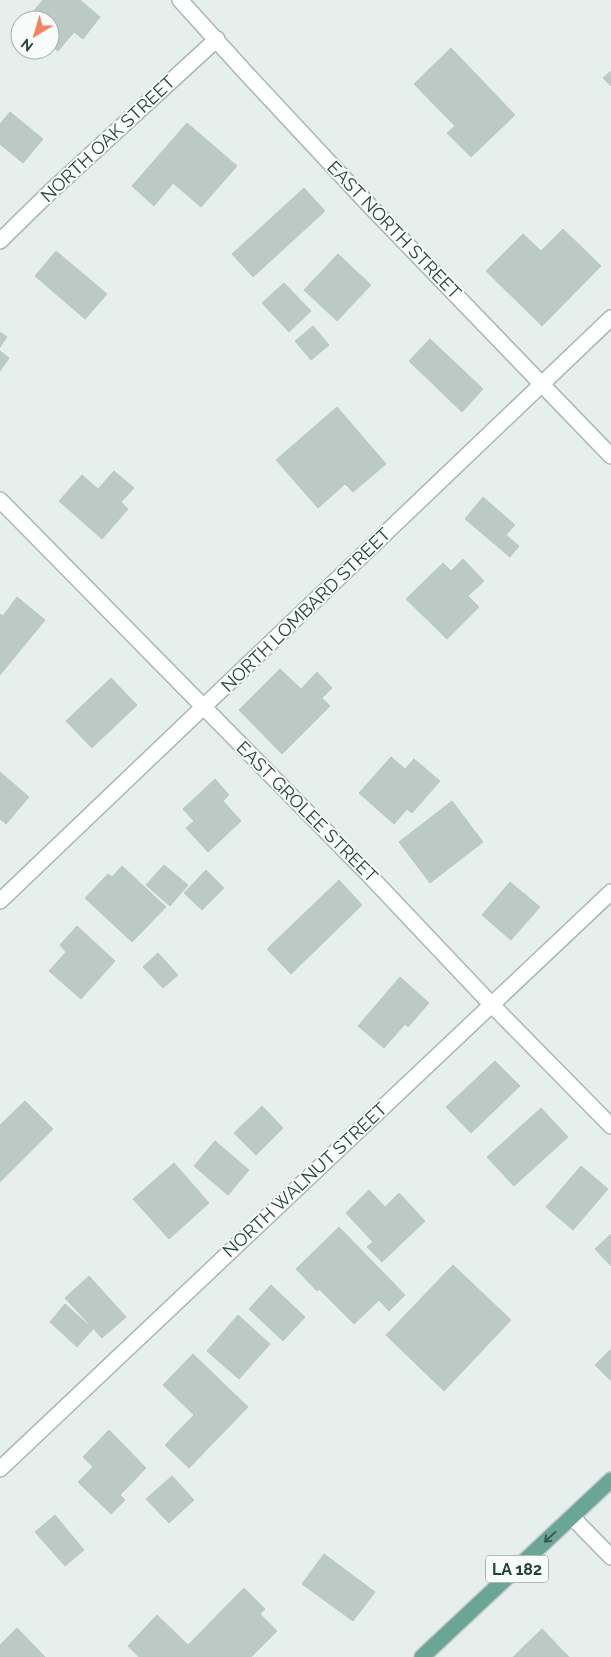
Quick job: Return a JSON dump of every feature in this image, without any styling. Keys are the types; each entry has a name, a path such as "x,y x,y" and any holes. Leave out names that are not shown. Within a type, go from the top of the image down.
{"main road":[{"name":"LA 182","path":"422,1657 611,1480"}],"street":[{"name":"EAST NORTH STREET","path":"180,0 368,204 611,456"},
{"name":"NORTH OAK STREET","path":"0,241 50,192 216,39"},
{"name":"NORTH LOMBARD STREET","path":"0,900 611,318"},
{"name":"EAST GROLEE STREET","path":"0,500 368,874 491,1004 611,1126"},
{"name":"NORTH WALNUT STREET","path":"0,1469 611,892"},
{"path":"572,1517 611,1558"}],"building":[{"path":"43,0 80,0 100,17 83,39 74,32 60,49 60,10 34,10"},
{"path":"451,48 515,115 471,157 447,133 455,126 414,84"},
{"path":"611,71 611,86 603,78"},
{"path":"10,112 43,139 23,163 0,144 0,124"},
{"path":"187,123 237,166 201,207 173,183 154,206 132,186"},
{"path":"304,188 325,211 253,277 232,254"},
{"path":"563,229 601,266 542,326 486,271 523,234 541,251"},
{"path":"56,251 107,294 85,319 35,276"},
{"path":"338,254 371,285 337,321 304,290"},
{"path":"284,283 311,311 289,332 262,303"},
{"path":"313,326 329,345 311,360 295,341"},
{"path":"0,332 7,337 0,347"},
{"path":"430,339 483,389 462,412 409,361"},
{"path":"0,351 9,358 0,371"},
{"path":"337,407 386,464 353,492 345,484 318,508 276,460"},
{"path":"114,471 134,488 121,502 128,509 102,539 59,501 82,475 98,489"},
{"path":"483,497 515,525 506,535 519,546 510,557 465,519"},
{"path":"463,559 484,581 468,596 479,607 447,639 406,599 443,563 451,571"},
{"path":"17,597 45,620 0,675 0,614 3,616"},
{"path":"280,669 301,689 317,672 332,688 322,698 330,706 282,754 239,710"},
{"path":"111,678 137,705 92,748 66,721"},
{"path":"391,757 405,769 414,759 440,781 412,813 407,809 394,824 359,793"},
{"path":"0,772 29,797 6,824 0,819"},
{"path":"215,779 229,795 223,801 241,821 208,852 186,828 194,821 183,809"},
{"path":"452,801 483,842 430,883 399,842"},
{"path":"164,865 188,885 170,906 146,885"},
{"path":"122,866 166,907 132,942 85,898 108,874 112,877"},
{"path":"206,870 224,888 202,910 184,893"},
{"path":"339,880 362,905 291,974 267,949"},
{"path":"510,882 540,907 511,940 482,915"},
{"path":"77,926 115,961 81,999 49,971 66,952 60,945"},
{"path":"158,953 178,975 163,988 143,967"},
{"path":"400,977 429,1003 408,1027 405,1024 384,1048 358,1026"},
{"path":"495,1061 520,1086 471,1133 446,1107"},
{"path":"25,1101 53,1129 0,1182 0,1125"},
{"path":"262,1106 283,1128 256,1155 234,1133"},
{"path":"541,1108 568,1137 514,1186 487,1157"},
{"path":"215,1141 249,1170 228,1195 194,1166"},
{"path":"174,1163 209,1203 169,1239 133,1199"},
{"path":"581,1166 608,1189 573,1230 546,1207"},
{"path":"369,1190 385,1207 399,1193 425,1221 382,1262 367,1247 373,1242 346,1213"},
{"path":"339,1227 405,1295 389,1311 379,1300 354,1324 319,1289 317,1291 296,1269"},
{"path":"611,1234 611,1266 595,1249"},
{"path":"453,1265 511,1320 444,1391 386,1335"},
{"path":"89,1276 126,1317 102,1338 65,1298"},
{"path":"271,1285 305,1317 283,1341 249,1309"},
{"path":"65,1304 93,1329 77,1347 50,1322"},
{"path":"238,1315 270,1344 239,1379 207,1351"},
{"path":"611,1349 611,1381 595,1365"},
{"path":"193,1354 248,1407 189,1468 165,1445 194,1415 163,1385"},
{"path":"109,1430 146,1468 120,1495 125,1500 111,1514 78,1482 93,1467 83,1457"},
{"path":"172,1476 194,1500 169,1523 146,1499"},
{"path":"55,1515 84,1550 65,1566 35,1532"},
{"path":"324,1554 375,1592 353,1621 302,1584"},
{"path":"244,1588 265,1609 260,1614 277,1631 251,1657 139,1657 128,1646 157,1615 188,1645"},
{"path":"17,1628 45,1657 0,1657 0,1645"},
{"path":"542,1629 569,1657 513,1657"}]}
